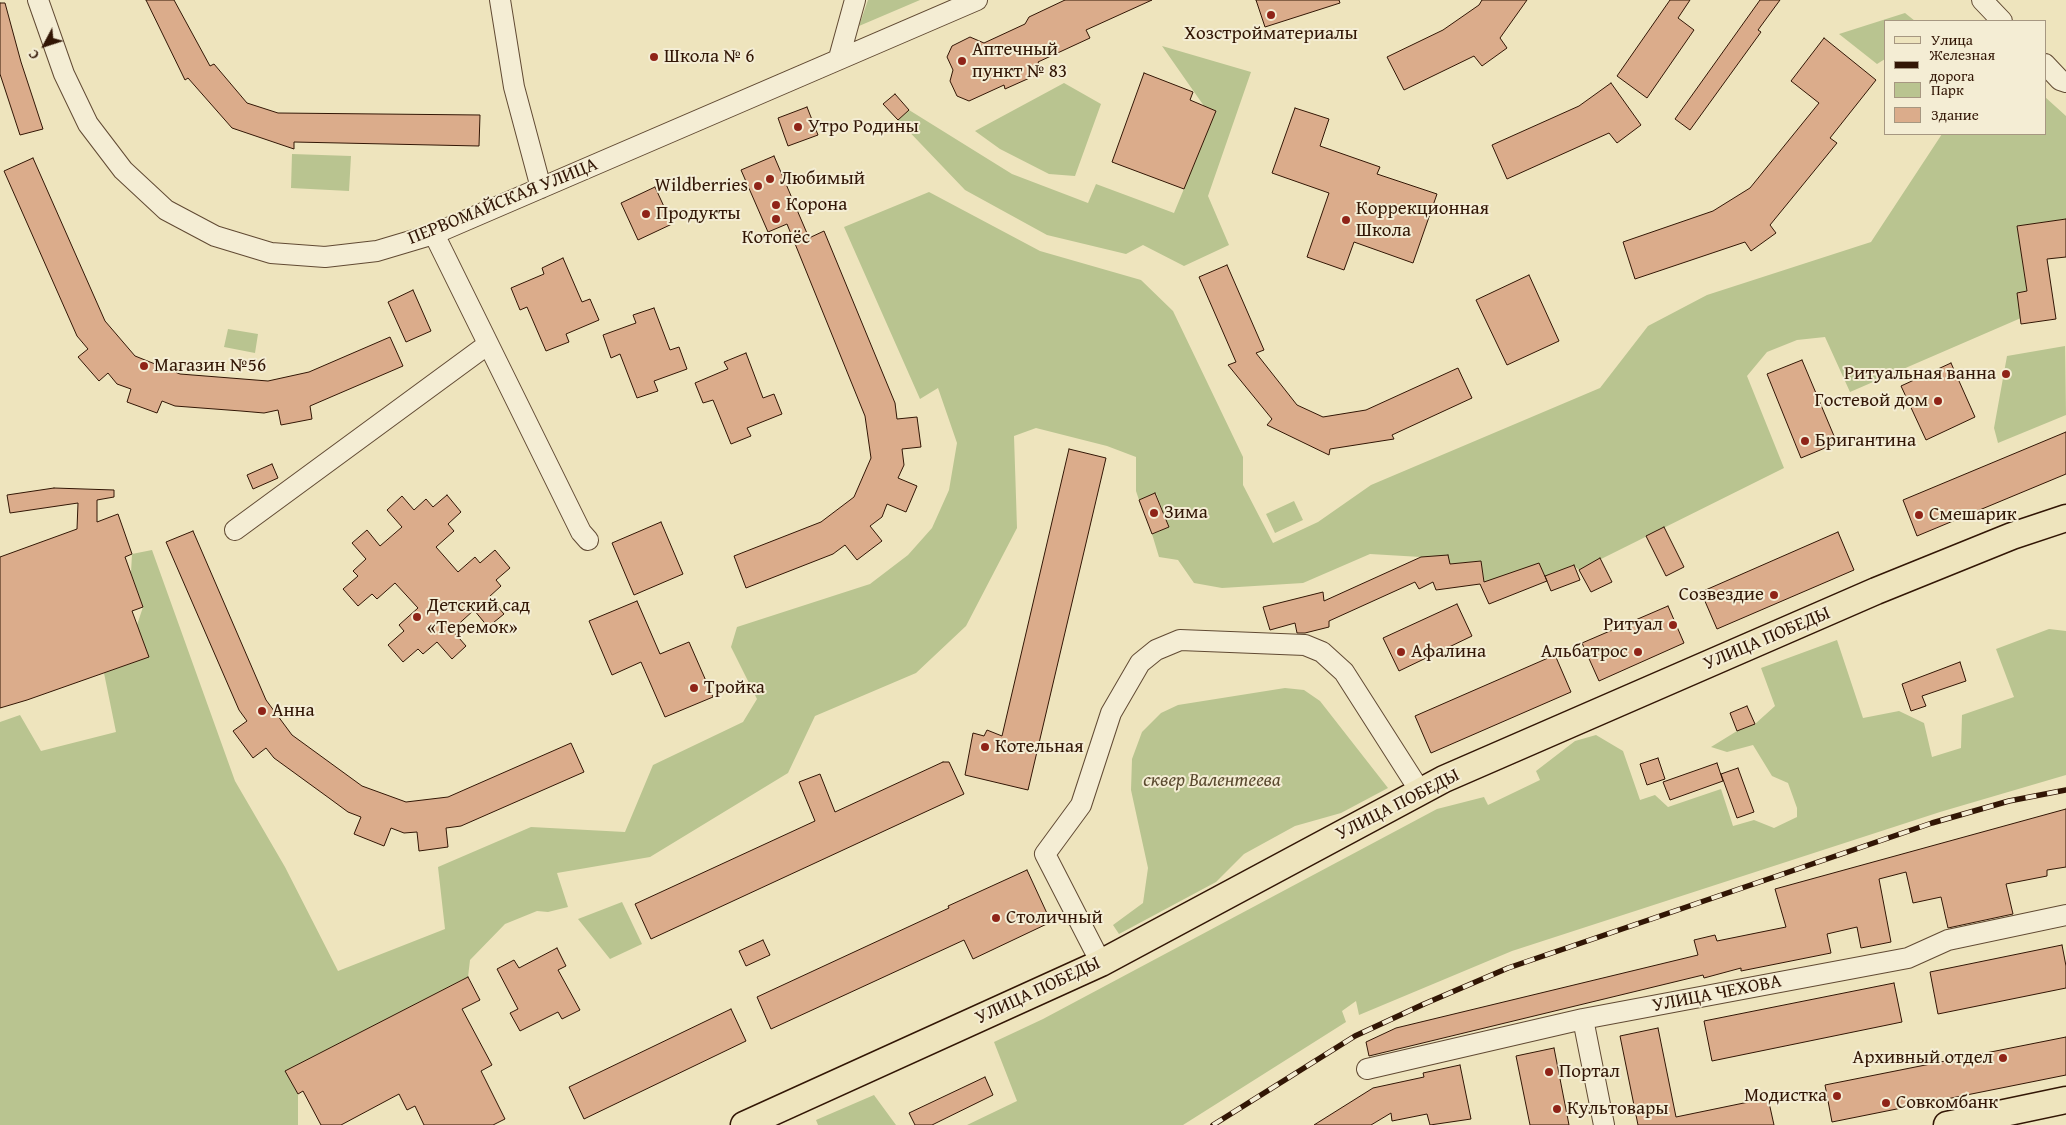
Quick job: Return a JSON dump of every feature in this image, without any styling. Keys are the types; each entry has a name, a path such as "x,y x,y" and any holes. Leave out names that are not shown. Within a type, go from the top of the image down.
{"main road":[{"name":"УЛИЦА ПОБЕДЫ","path":"744,1125 1101,963 1420,791 1876,591 2012,536 2066,518"},
{"path":"1947,1125 2066,1100"}],"street":[{"name":"ПЕРВОМАЙСКАЯ УЛИЦА","path":"38,0 64,74 88,124 123,170 166,210 215,236 271,253 325,257 377,251 434,234 977,0"},
{"path":"500,0 504,15 514,87 541,188"},
{"path":"839,58 855,0"},
{"path":"1982,0 2001,20"},
{"path":"2046,65 2063,81"},
{"path":"434,234 487,346 581,532 588,540"},
{"path":"235,530 487,346"},
{"path":"1101,963 1045,854 1080,805 1111,714 1140,663 1156,650 1180,640 1305,645 1322,652 1344,672 1420,791"},
{"name":"УЛИЦА ЧЕХОВА","path":"1367,1068 1583,1019 1908,958 1948,940 2066,916"},
{"path":"1583,1019 1604,1125"}],"green space":[{"path":"868,0 920,0 859,26"},
{"path":"1905,13 1914,20 1884,20 1884,60 1877,64 1839,34"},
{"path":"1162,46 1251,72 1208,196 1229,245 1184,266 1143,245 1126,254 1047,235 965,190 898,120 909,110 1012,174 1088,203 1096,184 1174,213 1216,111 1204,106"},
{"path":"1064,83 1101,104 1075,176 1049,174 1000,149 975,131"},
{"path":"2046,98 2066,116 2066,219 2017,226 2027,291 2017,293 2021,318 1850,392 1825,337 1797,340 1767,352 1747,376 1784,468 1579,570 1573,565 1545,577 1484,582 1481,561 1450,564 1448,556 1421,557 1370,554 1303,583 1222,588 1194,583 1178,560 1159,557 1152,534 1169,527 1156,493 1139,500 1136,491 1136,457 1107,446 1036,428 1014,436 1017,528 966,626 916,673 815,716 788,773 650,857 557,873 568,907 548,912 537,911 505,924 470,960 468,977 286,1071 298,1094 298,1125 0,1125 0,722 20,715 41,751 116,732 104,673 149,657 137,625 143,607 131,573 132,554 152,550 235,781 285,867 338,971 445,929 438,867 531,827 625,832 653,765 743,722 757,699 731,647 737,627 870,584 908,555 932,528 949,490 957,443 938,388 920,399 844,227 929,192 1040,251 1141,280 1173,311 1243,457 1243,485 1273,543 1318,522 1371,485 1600,388 1648,326 1707,295 1871,242 1941,135 2046,135"},
{"path":"292,154 351,156 349,191 291,188"},
{"path":"228,329 258,334 255,353 224,347"},
{"path":"2065,346 2066,415 1998,443 1994,428 2007,356"},
{"path":"1294,501 1303,520 1275,533 1266,514"},
{"path":"2049,629 2066,631 2066,775 1940,812 1512,951 1359,1015 1356,1001 1342,1011 1346,1022 1183,1125 967,1125 1017,1101 994,1042 1043,1019 1437,809 1484,797 1488,805 1540,780 1536,771 1575,741 1596,735 1623,751 1640,800 1655,795 1668,807 1721,789 1733,826 1754,820 1774,828 1797,817 1797,808 1788,783 1772,776 1753,745 1727,752 1711,747 1737,731 1755,724 1775,706 1761,668 1837,640 1863,718 1899,711 1924,723 1932,757 1961,748 1962,715 2014,697 1996,649"},
{"name":"сквер Валентеева","path":"1285,688 1304,690 1320,701 1388,788 1341,813 1295,826 1244,854 1216,882 1119,934 1113,925 1143,903 1148,868 1131,790 1132,759 1142,732 1161,713 1178,705"},
{"path":"622,902 642,944 610,959 578,919"},
{"path":"874,1095 896,1125 818,1125 816,1120"}],"building":[{"path":"146,0 174,0 210,66 214,64 247,103 278,113 480,115 479,146 294,142 294,149 232,128 188,78 185,80"},
{"path":"1065,0 1152,0 1086,30 1090,38 1038,62 1043,72 1005,89 1004,85 969,101 957,96 950,81 953,70 947,57 952,46 970,37 984,43 1025,24 1029,17"},
{"path":"1256,0 1339,0 1340,3 1265,27"},
{"path":"1482,0 1527,0 1500,38 1507,48 1482,66 1474,56 1404,90 1387,57 1443,30 1479,5"},
{"path":"1670,0 1690,0 1678,18 1694,30 1647,98 1617,76"},
{"path":"1760,0 1780,0 1758,30 1761,32 1690,130 1675,119"},
{"path":"0,3 5,3 21,62 43,129 20,135 0,74"},
{"path":"1824,38 1876,80 1830,138 1837,143 1770,225 1776,233 1751,251 1745,242 1635,279 1623,242 1713,211 1750,188 1819,103 1791,81"},
{"path":"1144,73 1193,92 1190,100 1216,111 1184,189 1112,162"},
{"path":"1611,83 1641,125 1617,143 1609,133 1507,179 1492,145 1579,106"},
{"path":"895,94 909,110 898,120 883,104"},
{"name":"Утро Родины","path":"807,107 818,135 788,146 778,118"},
{"path":"1295,108 1329,119 1320,146 1380,167 1377,174 1437,194 1413,263 1354,242 1344,270 1307,257 1329,193 1272,173"},
{"path":"774,156 809,238 824,231 895,403 897,419 917,417 921,447 902,449 904,465 898,478 917,486 906,512 887,504 882,517 870,526 882,541 857,560 845,545 833,554 746,588 734,556 821,522 854,497 871,458 865,416 787,224 768,232 741,170"},
{"path":"33,158 105,321 135,356 180,374 268,381 309,372 390,337 403,366 310,406 312,419 281,425 278,410 264,413 175,406 162,401 157,413 127,402 131,389 117,384 108,373 99,381 78,357 88,349 77,336 4,171"},
{"name":"Продукты","path":"655,187 672,224 638,240 621,203"},
{"path":"2066,219 2066,257 2047,259 2056,319 2021,324 2017,293 2027,291 2017,226"},
{"path":"563,258 582,302 590,299 599,320 566,334 569,342 546,351 527,307 520,310 511,288 544,274 542,268"},
{"path":"1227,265 1264,350 1256,353 1297,405 1323,417 1366,410 1458,368 1472,398 1392,435 1394,439 1330,449 1329,455 1267,425 1272,419 1228,365 1236,362 1199,277"},
{"path":"1529,275 1559,341 1507,365 1476,300"},
{"path":"413,290 431,331 406,342 388,302"},
{"path":"654,308 670,350 679,347 687,369 654,381 658,391 637,398 620,354 611,358 603,335 636,323 633,315"},
{"path":"746,353 763,398 774,394 782,414 747,428 751,436 731,444 713,400 703,403 695,383 728,369 724,362"},
{"path":"1802,360 1837,443 1801,458 1767,374"},
{"name":"Гостевой дом","path":"1951,363 1975,417 1926,440 1901,386"},
{"path":"2066,432 2066,474 1917,536 1903,500"},
{"path":"1069,449 1106,458 1028,790 965,775 973,733 984,736 987,730 1002,736"},
{"path":"272,464 278,478 253,489 247,475"},
{"path":"54,488 114,490 114,497 97,500 97,522 118,514 132,554 125,557 143,607 132,611 149,657 0,708 0,557 77,529 78,503 10,513 7,495"},
{"name":"Зима","path":"1155,493 1169,527 1152,534 1139,500"},
{"path":"447,495 461,512 448,524 454,531 436,547 458,572 475,557 480,563 495,550 510,568 496,580 501,586 489,597 504,614 488,627 474,610 452,630 466,646 452,659 437,642 423,654 418,649 403,662 388,645 404,631 399,625 418,608 395,583 377,599 372,594 358,606 343,589 358,576 353,571 366,559 352,543 367,530 380,546 402,527 387,510 402,496 414,510 426,499 433,507"},
{"path":"661,522 683,574 634,595 612,543"},
{"path":"1664,527 1684,567 1666,576 1646,536"},
{"path":"193,531 266,700 292,735 362,786 406,802 448,797 571,743 584,772 461,826 446,828 448,847 419,851 417,832 404,833 391,828 384,846 354,834 361,817 348,812 274,758 266,748 253,758 233,731 247,721 239,710 166,542"},
{"path":"1838,532 1854,570 1717,629 1701,592"},
{"path":"1448,555 1450,564 1481,561 1484,582 1539,563 1547,581 1489,604 1480,584 1436,590 1433,582 1419,589 1415,582 1329,621 1329,627 1297,633 1295,623 1270,630 1263,607 1323,592 1324,601 1421,557"},
{"path":"1600,558 1612,582 1591,592 1579,570"},
{"path":"1574,565 1580,580 1551,591 1545,576"},
{"path":"637,601 660,654 689,642 713,697 665,717 641,662 612,675 589,621"},
{"path":"1457,604 1472,636 1399,671 1383,638"},
{"path":"1668,606 1684,643 1599,681 1582,643"},
{"path":"1555,655 1571,692 1431,753 1415,716"},
{"path":"1960,662 1966,681 1922,696 1926,706 1911,711 1902,684"},
{"path":"1747,706 1755,724 1737,731 1730,713"},
{"path":"1658,758 1665,779 1647,785 1640,764"},
{"path":"943,762 949,762 964,794 651,939 635,904 815,821 799,782 820,774 835,812"},
{"path":"1717,763 1723,781 1670,800 1663,782"},
{"path":"1738,768 1754,812 1737,818 1721,774"},
{"path":"2066,809 2066,867 2047,870 2047,876 2006,884 2013,914 1948,928 1941,897 1913,903 1906,872 1879,879 1891,942 1861,948 1857,927 1827,934 1831,953 1741,971 1741,968 1704,978 1703,975 1369,1056 1366,1042 1396,1028 1698,955 1694,940 1715,935 1717,941 1786,927 1775,889"},
{"path":"1027,870 1051,922 973,959 964,940 771,1029 757,997"},
{"path":"763,940 770,955 746,966 739,951"},
{"path":"2062,945 2066,966 2066,988 1938,1014 1930,972"},
{"path":"557,948 566,966 558,970 580,1010 562,1019 558,1012 520,1031 510,1013 518,1009 497,969 514,960 519,968"},
{"path":"468,977 480,1000 462,1009 492,1065 481,1071 505,1119 493,1125 424,1125 415,1106 407,1110 399,1094 341,1125 321,1125 303,1091 298,1094 285,1071"},
{"path":"1894,983 1902,1022 1712,1061 1704,1021"},
{"path":"731,1009 746,1041 584,1119 569,1087"},
{"path":"1658,1028 1676,1117 1768,1098 1774,1125 1638,1125 1620,1036"},
{"path":"2066,1037 2066,1075 1832,1122 1825,1085"},
{"path":"1554,1048 1569,1125 1530,1125 1516,1056"},
{"path":"1460,1065 1471,1119 1430,1125 1427,1114 1392,1121 1391,1113 1371,1125 1314,1125 1373,1088 1424,1077 1423,1073"},
{"path":"985,1077 993,1095 932,1125 915,1125 909,1113"}],"railway":[{"path":"1213,1125 1355,1036 1508,968 1932,823 2009,801 2066,790"}],"place":[{"name":"Хозстройматериалы","path":"1271,15"},
{"name":"Школа № 6","path":"654,57"},
{"name":"Аптечный пункт № 83","path":"962,61"},
{"name":"Утро Родины","path":"798,127"},
{"name":"Любимый","path":"770,179"},
{"name":"Wildberries","path":"758,186"},
{"name":"Корона","path":"776,205"},
{"name":"Продукты","path":"646,214"},
{"name":"Котопёс","path":"776,219"},
{"name":"Коррекционная Школа","path":"1346,220"},
{"name":"Магазин №56","path":"144,366"},
{"name":"Ритуальная ванна","path":"2006,374"},
{"name":"Гостевой дом","path":"1938,401"},
{"name":"Бригантина","path":"1805,441"},
{"name":"Зима","path":"1154,513"},
{"name":"Смешарик","path":"1919,515"},
{"name":"Созвездие","path":"1774,595"},
{"name":"Детский сад «Теремок»","path":"417,617"},
{"name":"Ритуал","path":"1673,625"},
{"name":"Афалина","path":"1401,652"},
{"name":"Альбатрос","path":"1638,652"},
{"name":"Тройка","path":"694,688"},
{"name":"Анна","path":"262,711"},
{"name":"Котельная","path":"985,747"},
{"name":"Столичный","path":"996,918"},
{"name":"Архивный отдел","path":"2003,1058"},
{"name":"Портал","path":"1549,1072"},
{"name":"Модистка","path":"1837,1096"},
{"name":"Совкомбанк","path":"1886,1103"},
{"name":"Культовары","path":"1557,1109"}]}
